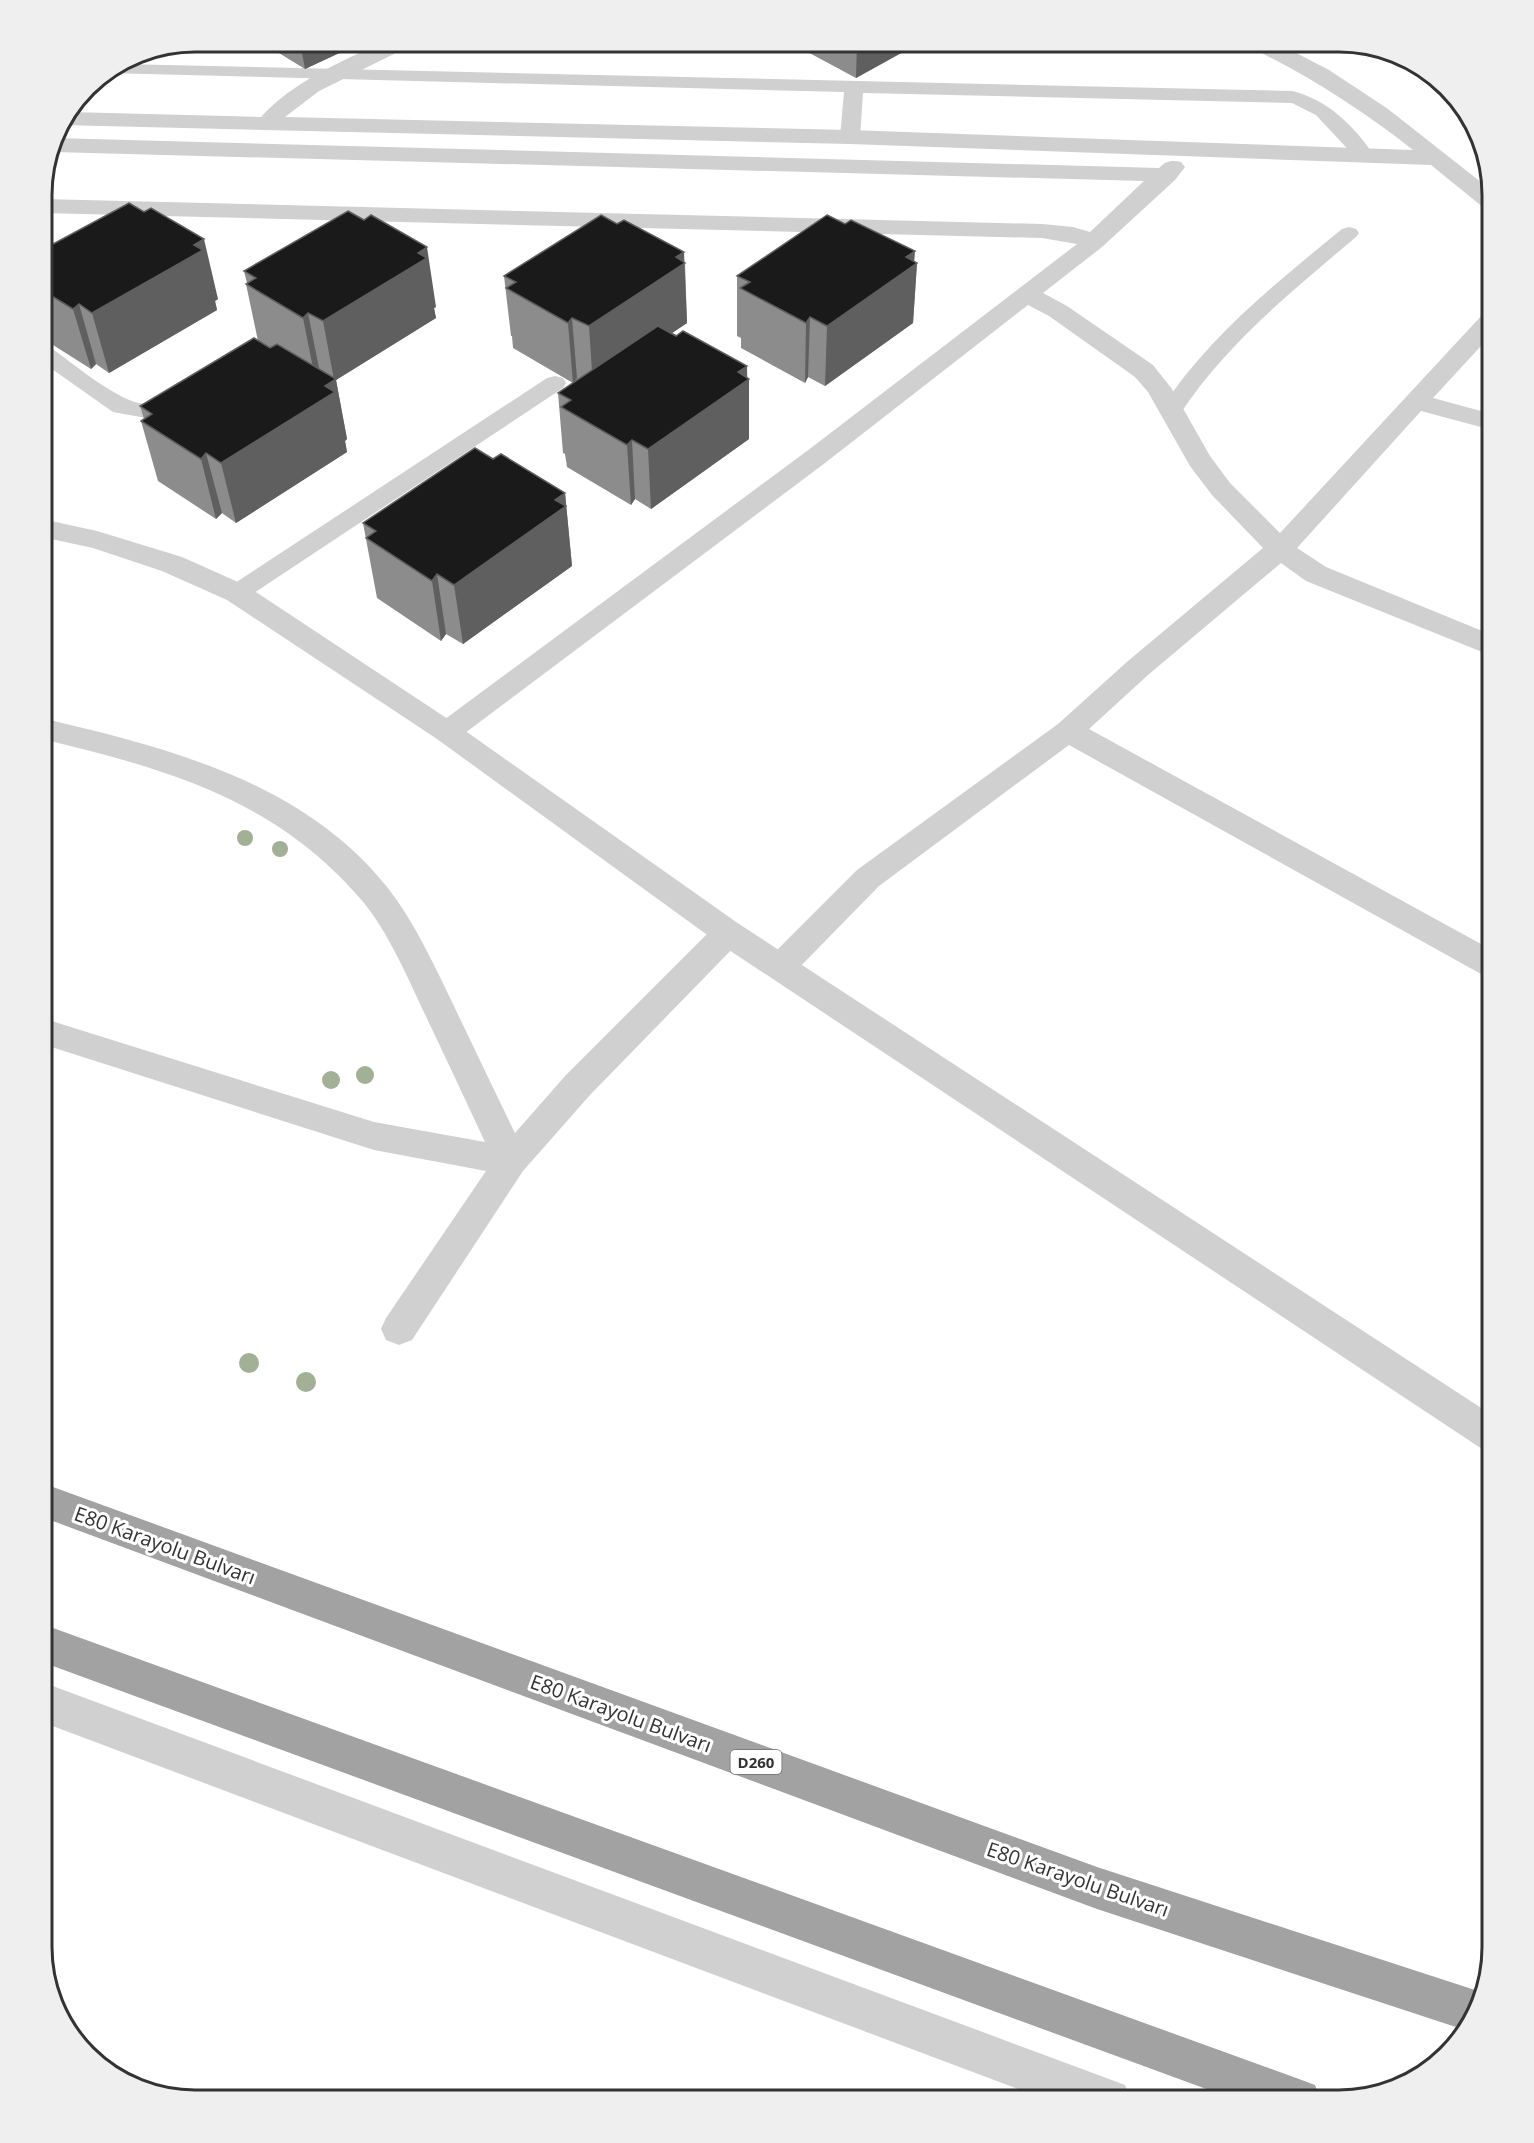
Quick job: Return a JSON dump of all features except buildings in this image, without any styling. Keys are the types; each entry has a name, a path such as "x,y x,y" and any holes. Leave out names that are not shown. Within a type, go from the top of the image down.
{"highway":[{"name":"E80 Karayolu Bulvarı","path":"52,1504 1097,1888 1467,2009"},
{"path":"52,1647 1269,2090"}],"street":[{"path":"268,122 287,102 378,53"},
{"path":"1282,53 1343,88 1400,127 1482,195"},
{"path":"75,119 850,137 1438,158"},
{"path":"62,145 1167,175"},
{"path":"447,732 816,457 1094,242 1167,175 1187,149"},
{"path":"53,206 1042,231 1073,234 1094,242"},
{"path":"1027,294 1058,311 1144,371 1159,388 1199,460 1221,489 1280,549 1316,574 1482,642"},
{"path":"780,967 868,878 1068,731 1138,668 1280,549 1482,330"},
{"path":"1416,402 1482,419"},
{"path":"53,530 97,540 172,564 237,593 447,732 728,933 1482,1428"},
{"path":"53,731 128,749 212,777 268,804 333,851 376,896 415,959 511,1161"},
{"path":"1068,731 1482,959"},
{"path":"399,1329 511,1161 578,1085 728,933"},
{"path":"53,1034 374,1136 511,1161"},
{"path":"52,1706 1080,2090"}],"lane":[{"path":"129,69 1292,97 1308,100 1320,107 1364,155"},
{"path":"850,137 854,86"},
{"path":"1172,410 1188,383 1229,335 1349,233"},
{"path":"53,360 121,408 146,411 162,409 177,405 196,393"},
{"path":"237,593 555,383"}]}
